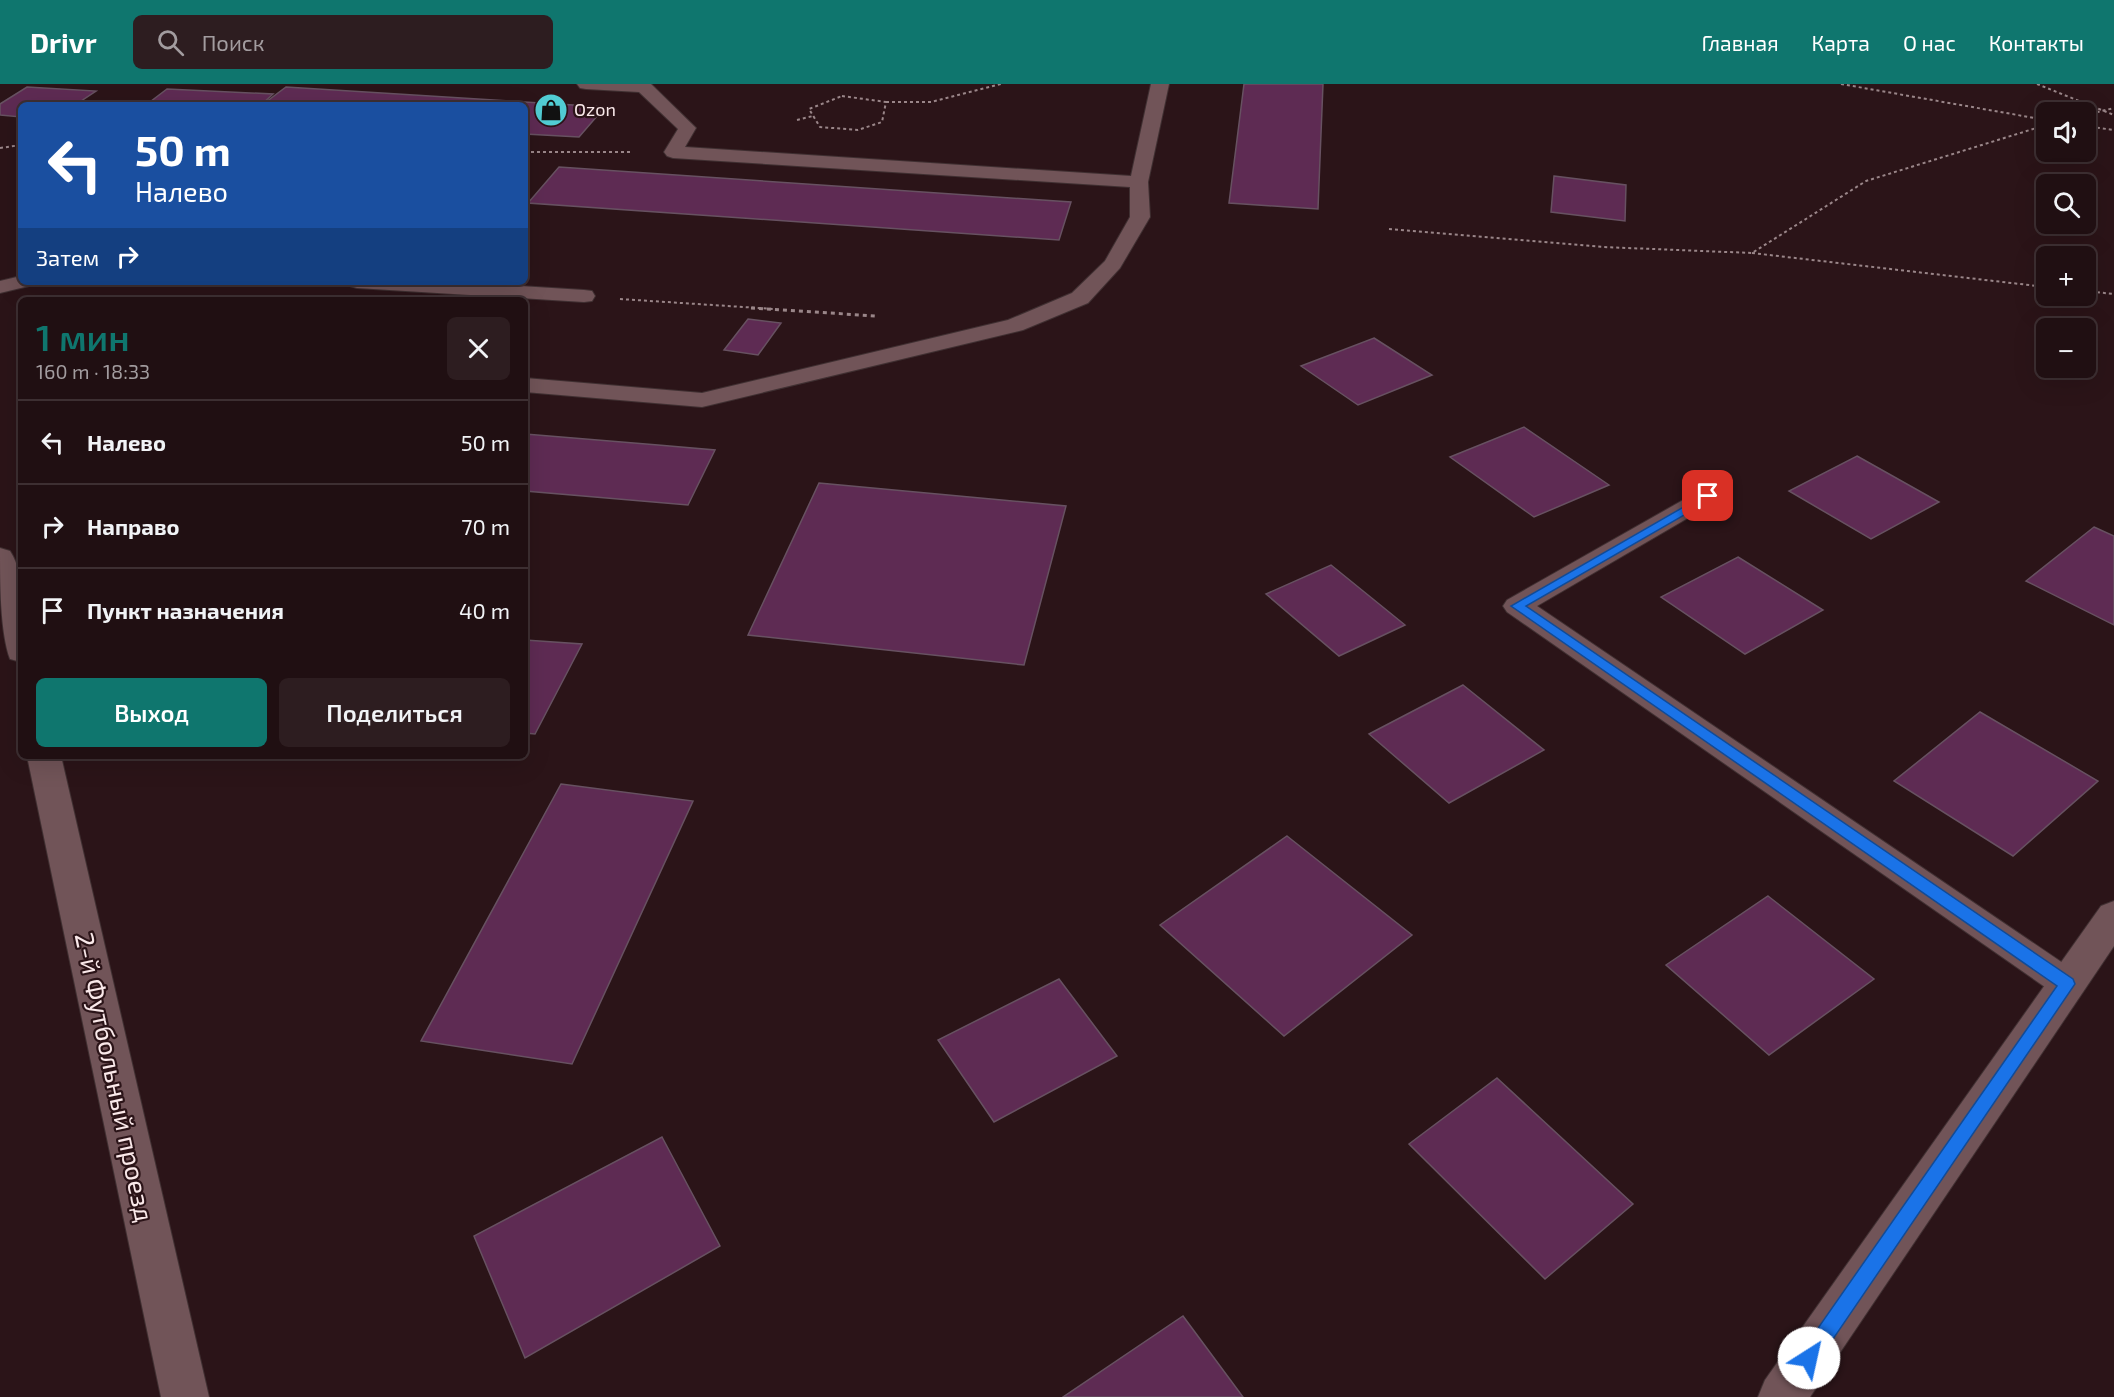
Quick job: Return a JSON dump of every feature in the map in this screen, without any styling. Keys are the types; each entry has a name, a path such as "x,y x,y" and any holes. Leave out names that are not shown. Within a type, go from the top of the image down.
{"street":[{"path":"0,556 18,638"},
{"name":"2-й Футбольный проезд","path":"45,759 184,1397"},
{"path":"1782,1397 2114,916"}],"lane":[{"path":"586,84 644,87 687,128 673,152 1139,182"},
{"path":"528,385 702,400 1015,326 1080,297 1113,264 1140,217 1139,182 1160,84"},
{"path":"0,287 18,283"},
{"path":"382,285 457,294 584,296"},
{"path":"1708,496 1517,606 2067,984"}],"path":[{"path":"886,102 882,122 858,130 820,127 809,109 842,96 886,102 931,102 1001,84"},
{"path":"1841,84 2036,118"},
{"path":"2037,84 2114,116"},
{"path":"2096,112 2114,108"},
{"path":"1752,253 1866,181 2036,128"},
{"path":"2096,128 2114,130"},
{"path":"0,148 18,145"},
{"path":"528,152 673,152"},
{"path":"1389,229 1603,247 1752,253 2036,286"},
{"path":"2096,292 2114,294"},
{"path":"584,296 887,317"}],"building":[{"path":"1244,84 1323,84 1318,209 1229,203"},
{"path":"27,87 96,91 80,102 18,102 18,117 0,115 0,104"},
{"path":"286,87 525,102 266,102"},
{"path":"167,89 273,94 264,102 150,102"},
{"path":"528,102 605,107 579,137 528,134"},
{"path":"559,167 1071,202 1059,240 528,203"},
{"path":"1554,176 1626,185 1625,221 1551,212"},
{"path":"748,319 781,323 758,355 724,350"},
{"path":"1374,338 1432,375 1358,405 1301,366"},
{"path":"1524,427 1609,485 1534,517 1450,457"},
{"path":"528,434 715,450 688,505 528,491"},
{"path":"1857,456 1939,502 1871,539 1789,491"},
{"path":"819,483 1066,506 1024,665 748,635"},
{"path":"2094,527 2114,536 2114,625 2026,581"},
{"path":"1738,557 1823,610 1745,654 1661,597"},
{"path":"1331,565 1405,625 1339,656 1266,594"},
{"path":"528,640 582,644 535,734 528,733"},
{"path":"1463,685 1544,750 1449,803 1369,734"},
{"path":"1980,712 2098,781 2013,856 1894,781"},
{"path":"561,784 693,801 572,1064 421,1041"},
{"path":"1287,836 1412,935 1284,1036 1160,925"},
{"path":"1768,896 1874,979 1769,1055 1666,965"},
{"path":"1059,979 1117,1056 994,1122 938,1040"},
{"path":"1497,1078 1633,1204 1545,1279 1409,1144"},
{"path":"662,1137 720,1246 525,1358 474,1236"},
{"path":"1183,1316 1243,1397 1063,1397"}],"place":[{"name":"Ozon","path":"551,110"}],"route":[{"path":"1708,496 1517,606 2067,984 1809,1358"}]}
